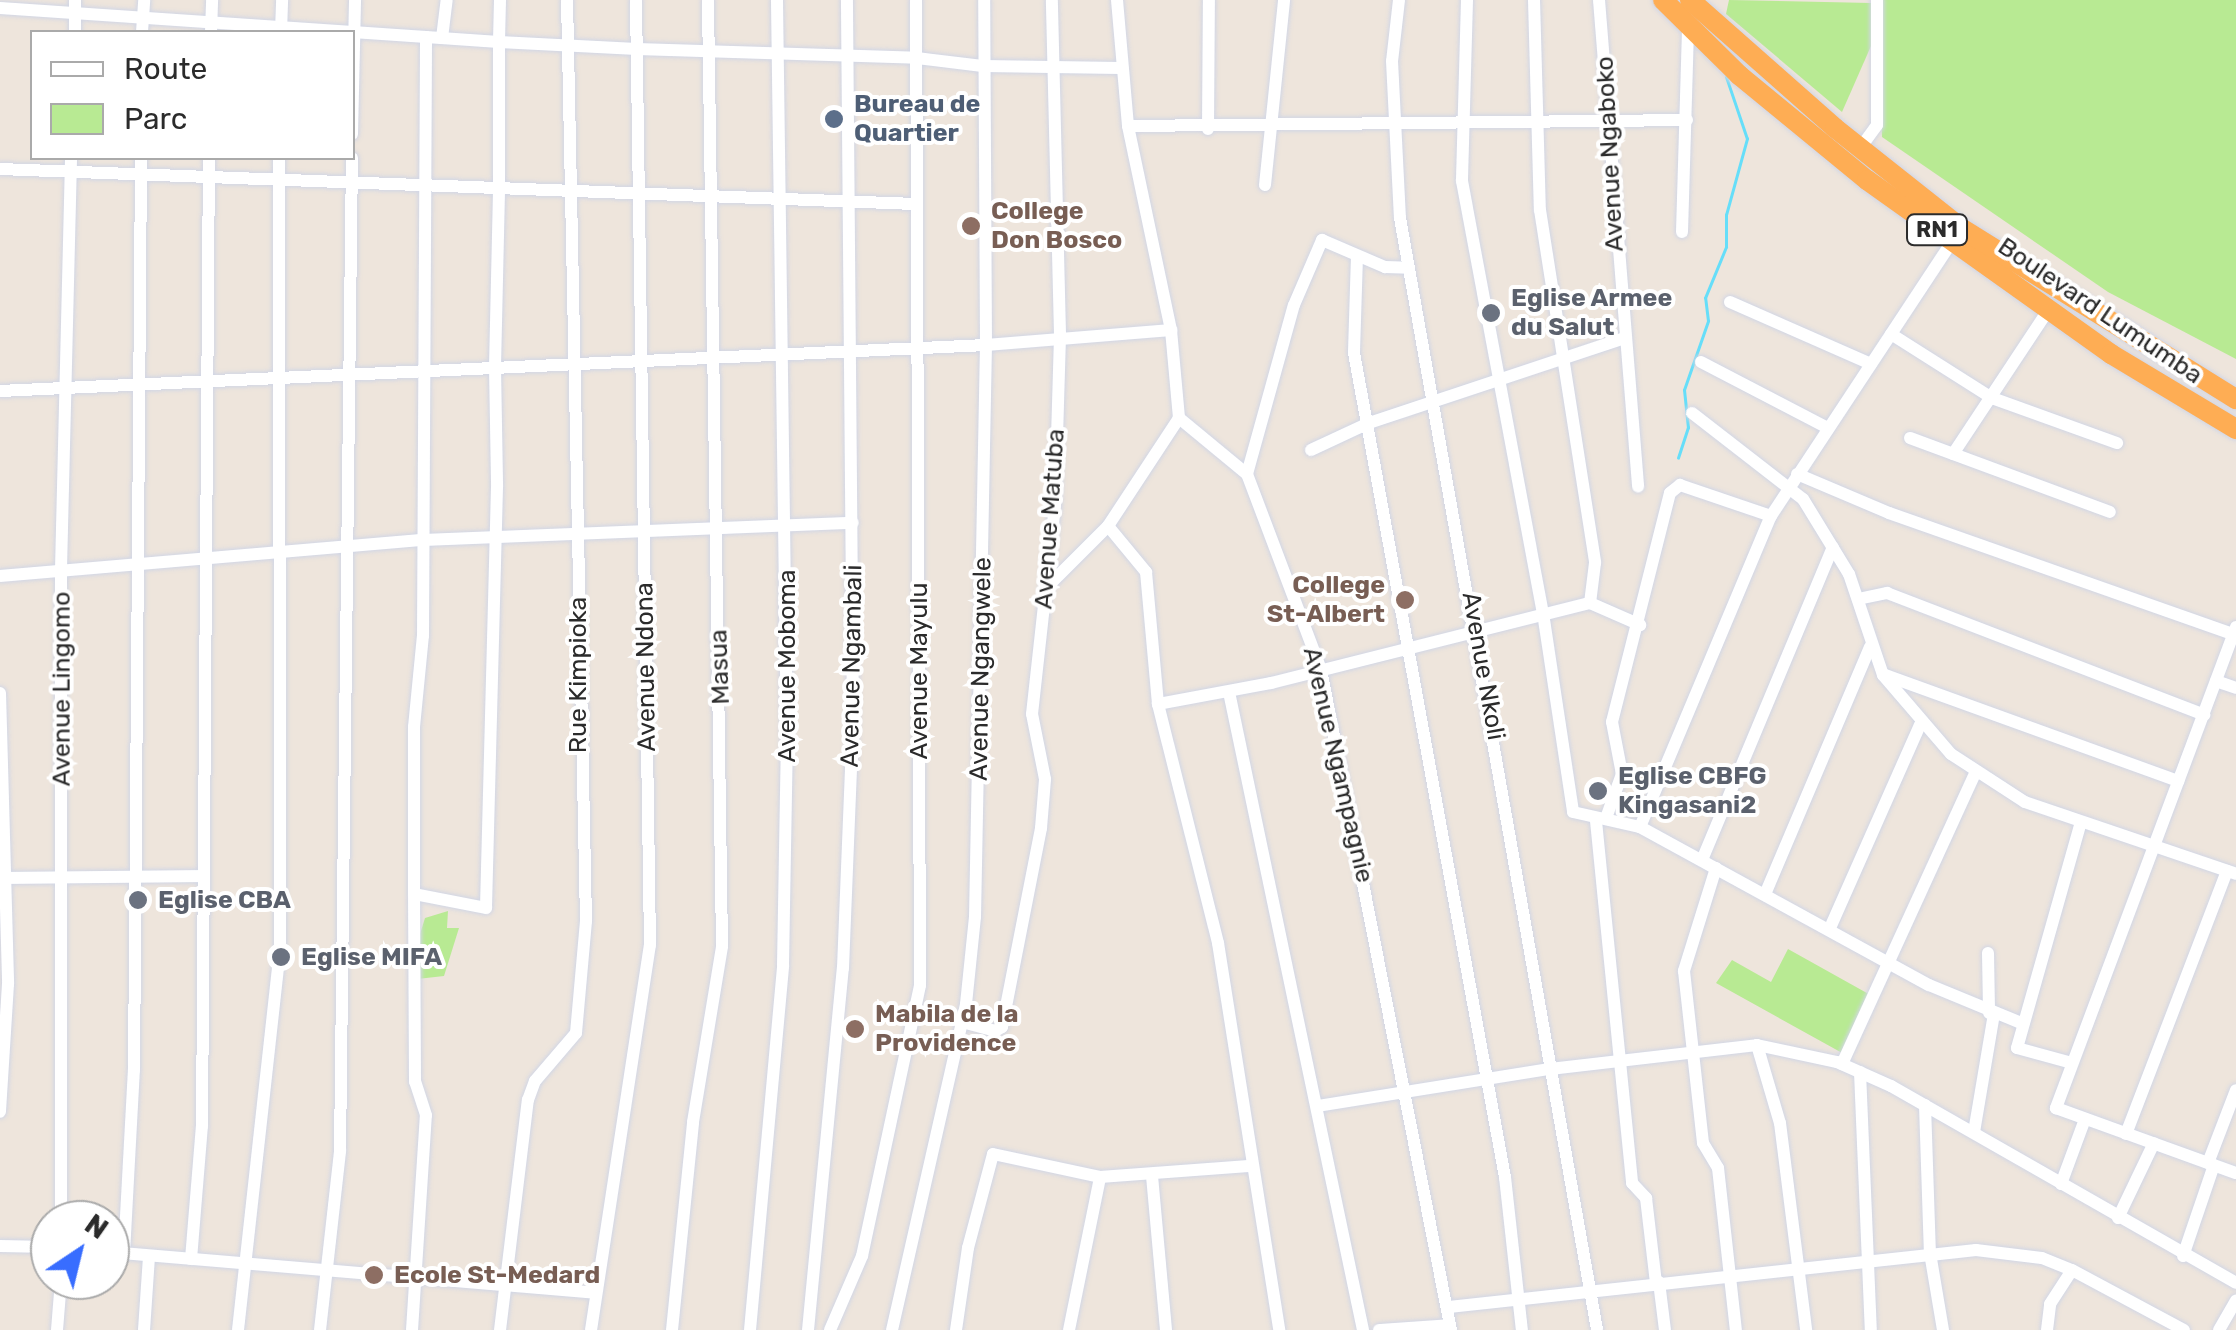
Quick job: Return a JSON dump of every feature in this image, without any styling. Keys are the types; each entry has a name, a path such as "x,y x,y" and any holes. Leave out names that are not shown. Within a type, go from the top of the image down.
{"highway":[{"name":"Boulevard Lumumba","path":"1663,0 1815,139 2049,309 2236,428"},
{"name":"Boulevard Lumumba","path":"1690,0 1861,148 1961,228 2236,399"}],"street":[{"path":"142,26 144,0"},
{"path":"211,29 212,0"},
{"path":"0,8 75,6 142,26 281,30 282,0"},
{"path":"354,0 354,30"},
{"path":"442,38 447,0"},
{"path":"414,894 486,908 490,904 484,805 495,540 500,0"},
{"name":"Rue Kimpioka","path":"500,1330 530,1090 572,1040 579,1012 586,921 578,777 579,536 567,0"},
{"name":"Avenue Ndona","path":"590,1330 650,945 636,0"},
{"name":"Masua","path":"672,1330 693,1122 722,946 708,0"},
{"name":"Avenue Moboma","path":"750,1330 782,966 787,524 776,0"},
{"name":"Avenue Ngambali","path":"808,1330 843,968 853,523 846,0"},
{"name":"Avenue Mayulu","path":"830,1330 864,1250 920,985 916,0"},
{"name":"Avenue Ngangwele","path":"892,1330 962,1022 978,842 986,345 984,0"},
{"name":"Avenue Matuba","path":"962,1022 999,1031 1041,828 1044,779 1032,720 1048,587 1060,334 1052,0"},
{"path":"1048,587 1108,526 1178,418 1171,330 1128,126 1117,0"},
{"path":"1208,129 1210,0"},
{"path":"1266,185 1275,126 1284,0"},
{"name":"Avenue Nkoli","path":"1399,0 1393,123 1410,268 1477,632 1524,940 1593,1290 1597,1330"},
{"path":"1467,0 1460,123 1462,181 1543,612 1573,812 1640,827 1888,961 1991,1013 2021,1023"},
{"path":"1534,0 1540,210 1560,362 1595,563 1590,604"},
{"name":"Avenue Ngaboko","path":"1599,0 1638,486"},
{"path":"1861,148 1877,124 1877,0"},
{"path":"1682,232 1688,24"},
{"path":"355,32 568,46 917,58 983,66 1120,68"},
{"path":"412,1330 426,1115 415,1082 414,894 423,540 426,37"},
{"path":"1128,126 1208,129 1686,120"},
{"path":"122,1200 134,1083 143,388 140,160"},
{"path":"191,1259 202,1126 209,160"},
{"path":"238,1330 280,949 279,160"},
{"path":"320,1330 340,1150 352,160"},
{"path":"0,169 71,165 140,176 209,180 916,204"},
{"name":"Avenue Lingomo","path":"61,1200 61,568 71,165"},
{"path":"1640,827 1771,516 1952,241"},
{"path":"1246,474 1284,338 1320,244 1410,268"},
{"path":"1357,256 1352,328 1505,1176 1522,1330"},
{"path":"1730,302 1871,364"},
{"path":"1953,454 2049,309"},
{"path":"0,391 143,388 716,354 986,345 1060,334 1171,330"},
{"path":"1891,334 1992,398 2117,443"},
{"path":"1310,450 1368,423 1501,383 1624,338"},
{"path":"1701,362 1828,428"},
{"path":"1692,413 1793,479 2235,631 2056,1108 2236,1173"},
{"name":"Avenue Ngampagnie","path":"1178,418 1246,474 1320,670 1408,1093 1450,1327"},
{"path":"1910,438 2110,512"},
{"path":"1793,479 1858,599 1870,647 1883,675 1920,726 1976,771 2025,802 2231,872 2126,1134"},
{"path":"1665,1330 1646,1198 1632,1183 1618,1064 1601,819 1622,774 1612,722 1673,487 1771,516"},
{"path":"0,576 423,540 853,523"},
{"path":"1108,526 1146,572 1158,704 1218,943 1248,1166 1278,1330"},
{"path":"1702,860 1833,547"},
{"path":"1858,599 1886,593 2204,715"},
{"path":"1158,704 1230,692 1477,632 1543,612 1590,604 1640,625"},
{"path":"1766,892 1870,647"},
{"path":"1883,675 2178,782"},
{"path":"2216,681 2236,688"},
{"path":"1230,692 1362,1330"},
{"path":"0,693 7,878 0,1108"},
{"path":"1830,928 1920,726"},
{"path":"1842,1064 1976,771"},
{"path":"2072,1063 2018,1049 2021,1023 2081,822"},
{"path":"1716,868 1685,965 1690,1052 1703,1144 1718,1168 1736,1330"},
{"path":"7,878 202,876"},
{"path":"1974,1132 1991,1013 1988,953"},
{"path":"1318,1106 1550,1069 1758,1046 1842,1064 1860,1072 1974,1132 2183,1256 2236,1283"},
{"path":"1758,1046 1780,1124 1806,1330"},
{"path":"1860,1072 1870,1330"},
{"path":"2183,1256 2236,1090"},
{"path":"1924,1106 1930,1252 1943,1330"},
{"path":"2060,1184 2085,1120"},
{"path":"2118,1218 2154,1143"},
{"path":"956,1330 988,1156 1100,1178 1248,1166"},
{"path":"1152,1176 1166,1330"},
{"path":"1069,1330 1100,1178"},
{"path":"0,1246 30,1247"},
{"path":"1448,1307 1866,1258 1930,1252 2010,1253 2072,1270 2184,1330"},
{"path":"130,1254 504,1282 595,1294"},
{"path":"144,1330 149,1256"},
{"path":"2047,1330 2050,1304 2072,1270"},
{"path":"57,1330 59,1300"},
{"path":"2218,1330 2236,1300"},
{"path":"1379,1330 1450,1327"}],"green space":[{"path":"1729,0 1871,3 1871,46 1842,112 1726,14"},
{"path":"1877,0 2236,0 2236,359 2108,292 1882,137"},
{"path":"448,911 447,928 459,928 444,976 417,979 415,950 425,918"},
{"path":"1788,949 1874,997 1844,1054 1716,983 1732,960 1771,982"}],"waterway":[{"path":"1678,458 1688,428 1684,390 1708,321 1705,298 1726,247 1726,215 1747,139 1726,77"}],"place":[{"name":"Bureau de Quartier","path":"834,119"},
{"name":"College Don Bosco","path":"971,226"},
{"name":"Eglise Armee du Salut","path":"1491,313"},
{"name":"College St-Albert","path":"1405,600"},
{"name":"Eglise CBFG Kingasani2","path":"1598,791"},
{"name":"Eglise CBA","path":"138,900"},
{"name":"Eglise MIFA","path":"281,957"},
{"name":"Mabila de la Providence","path":"855,1029"},
{"name":"Ecole St-Medard","path":"374,1275"}]}
